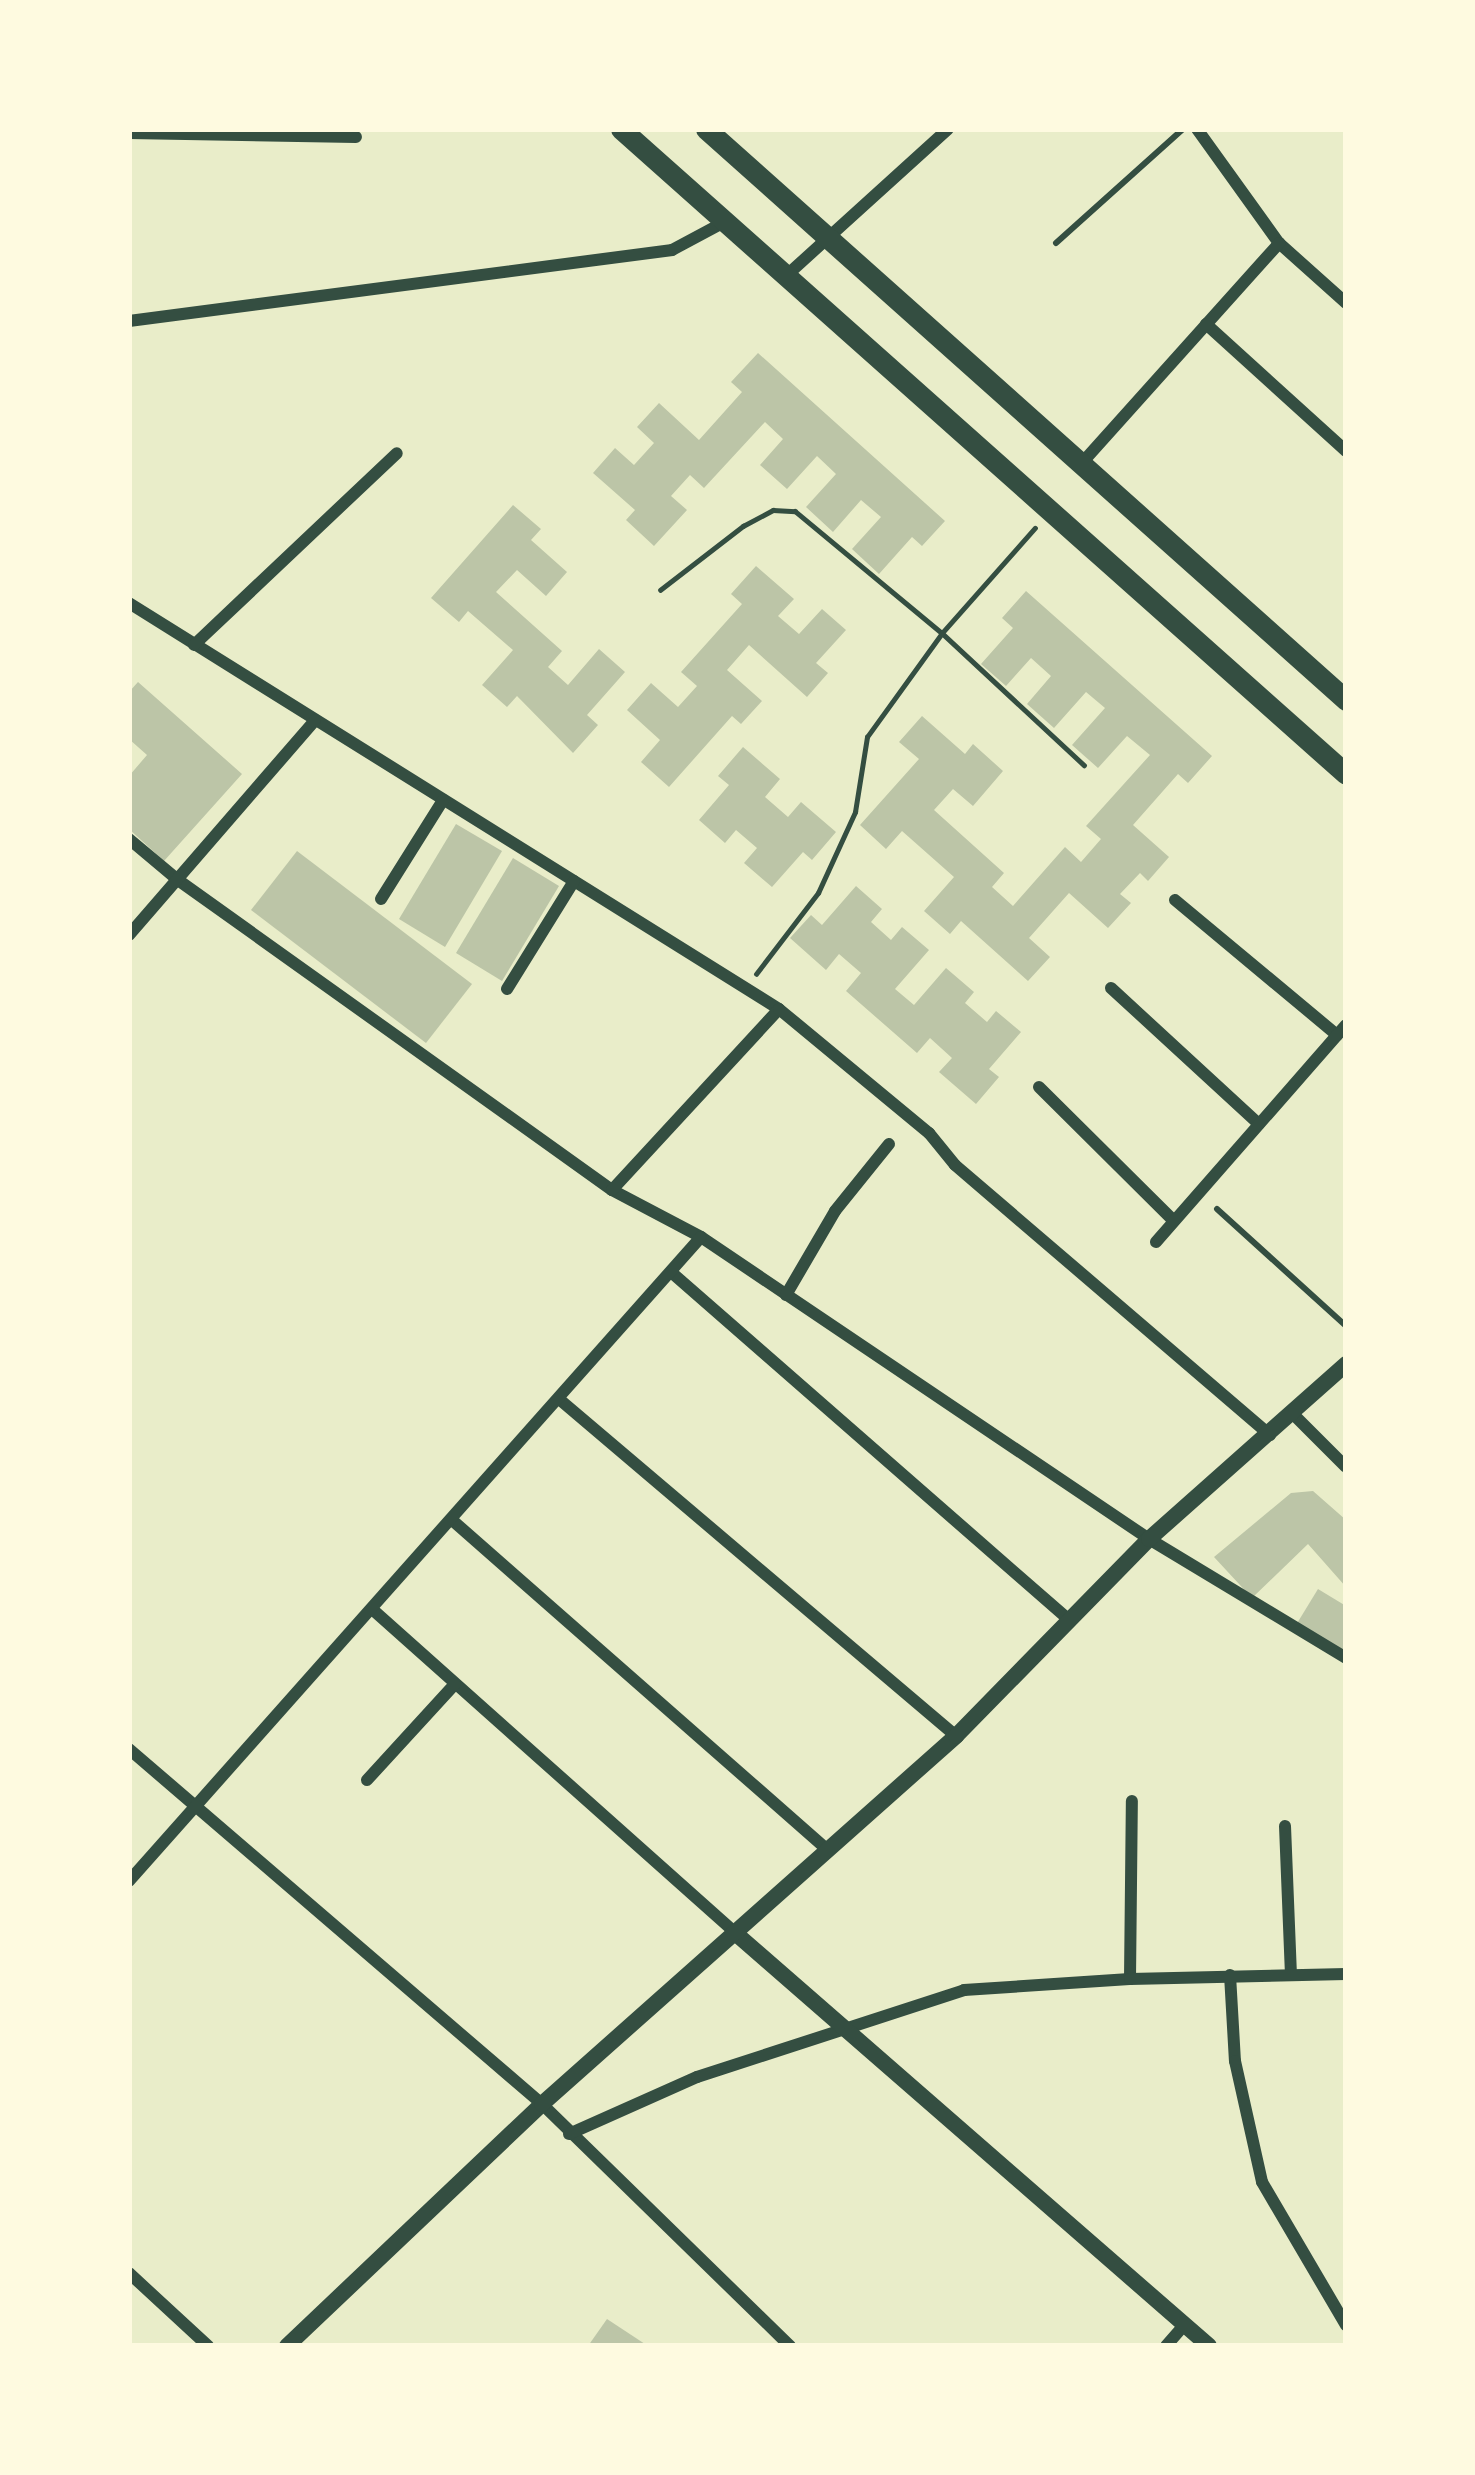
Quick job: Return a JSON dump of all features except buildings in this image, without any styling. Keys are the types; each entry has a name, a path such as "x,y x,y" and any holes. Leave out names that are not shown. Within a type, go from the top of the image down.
{"main road":[{"path":"621,129 1346,774"},
{"path":"706,129 1346,700"}],"street":[{"path":"787,275 948,129"},
{"path":"1197,129 1279,243 1346,304"},
{"path":"129,133 265,131 356,137"},
{"path":"129,321 673,250 725,221"},
{"path":"1081,464 1279,243"},
{"path":"1206,324 1346,451"},
{"path":"194,645 397,453"},
{"path":"129,603 778,1009 929,1133 955,1165 1270,1435"},
{"path":"129,935 315,721"},
{"path":"381,898 443,800"},
{"path":"129,839 178,880 611,1190 701,1237 1150,1539 1346,1658"},
{"path":"507,988 574,881"},
{"path":"1156,1242 1342,1030 1175,900"},
{"path":"1111,988 1259,1124"},
{"path":"611,1190 778,1009"},
{"path":"1039,1087 1174,1221"},
{"path":"786,1295 835,1211 889,1144"},
{"path":"129,1880 701,1237"},
{"path":"671,1272 1068,1619"},
{"path":"287,2346 542,2104 956,1736 1150,1539 1346,1364"},
{"path":"559,1399 956,1736"},
{"path":"1292,1413 1346,1467"},
{"path":"452,1520 827,1850"},
{"path":"372,1610 844,2032 1209,2346"},
{"path":"367,1780 455,1684"},
{"path":"129,1749 542,2104 790,2346"},
{"path":"1130,1978 1132,1801"},
{"path":"1285,1826 1291,1973"},
{"path":"569,2134 697,2077 964,1990 1130,1978 1346,1974"},
{"path":"1230,1975 1234,2061 1262,2182 1346,2325"},
{"path":"129,2273 208,2346"},
{"path":"1166,2346 1184,2325"}],"lane":[{"path":"1056,243 1183,129"},
{"path":"1217,1209 1346,1326"}],"path":[{"path":"660,590 743,526 773,510 795,512 942,633 1084,765"},
{"path":"746,988 818,893 855,812 867,737 942,633 1051,511"}]}
